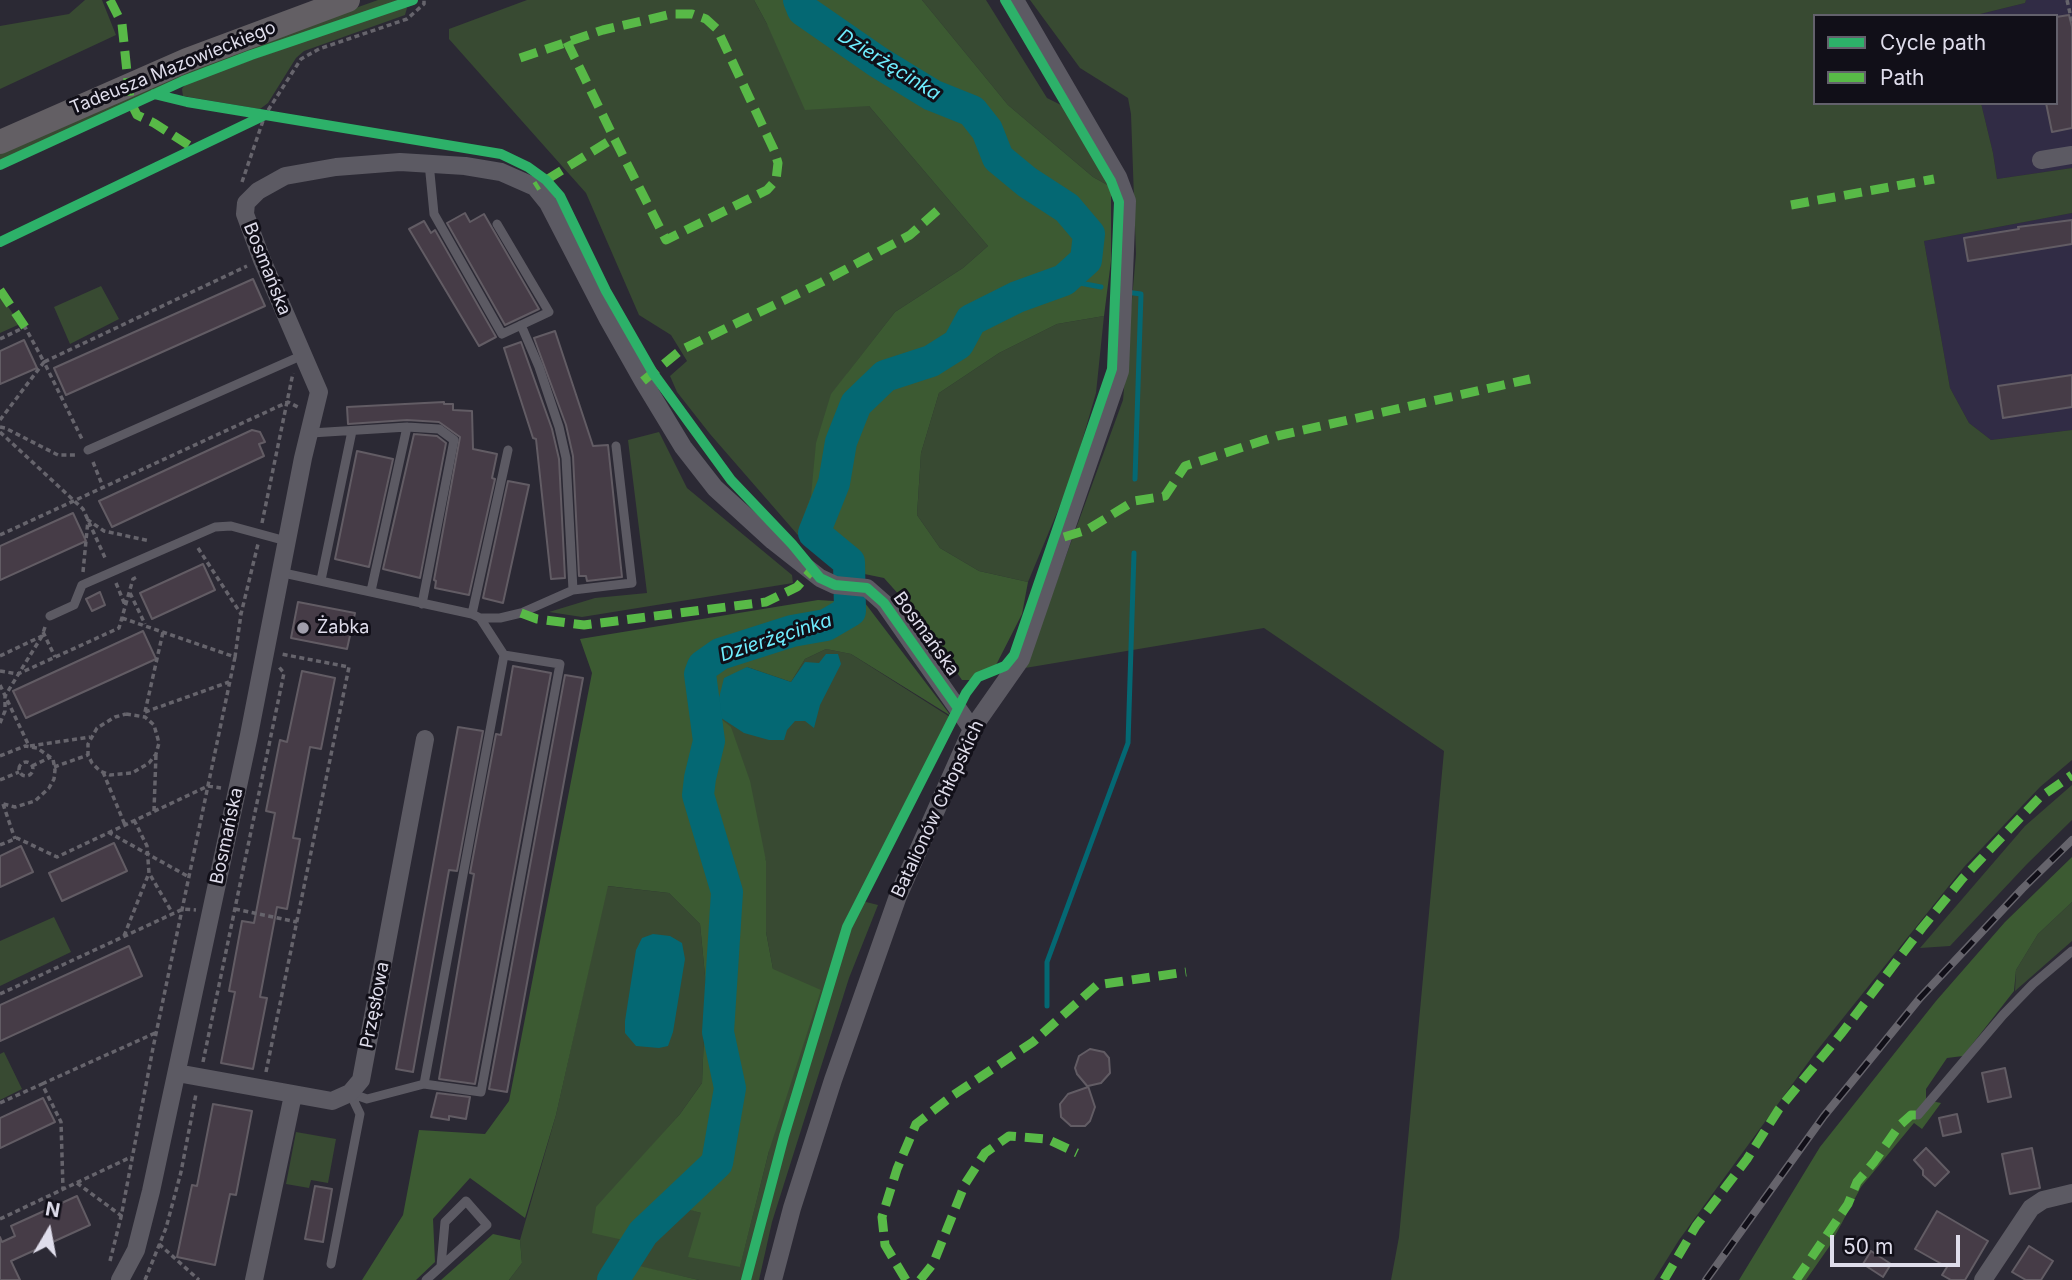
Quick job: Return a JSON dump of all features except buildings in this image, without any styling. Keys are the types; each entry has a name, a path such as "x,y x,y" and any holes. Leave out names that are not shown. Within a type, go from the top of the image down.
{"main road":[{"name":"Tadeusza Mazowieckiego","path":"0,142 187,60 348,0"}],"street":[{"name":"Batalionów Chłopskich","path":"772,1280 829,1093 898,896 972,729 1021,659 1115,393 1122,356 1128,213 1125,194 1118,177 1015,0"},
{"path":"2041,160 2072,155"},
{"name":"Bosmańska","path":"120,1280 136,1250 144,1221 319,392 298,357 245,214 246,203 268,185 285,177 336,167 400,162 465,166 501,172 535,187 548,204 614,330 683,447 715,488 820,578 835,585 867,588 884,603 972,729"},
{"name":"Przęsłowa","path":"350,1093 361,1080 425,739"},
{"path":"177,1073 332,1101 350,1093"},
{"path":"254,1280 293,1095"},
{"path":"1983,1280 2031,1208 2043,1200 2072,1193"}],"lane":[{"path":"429,163 434,214 502,334 549,312 497,224"},
{"path":"521,325 540,367 566,458 573,590"},
{"path":"88,450 298,357"},
{"path":"311,433 407,427 439,429 454,440 422,604"},
{"path":"371,591 407,427"},
{"path":"321,580 352,431"},
{"path":"279,572 476,616 500,618 521,613 573,590 632,583 616,446"},
{"path":"350,1093 367,1099 424,1084 481,1092 560,664 504,655 476,616 508,450"},
{"path":"50,615 74,605 82,585 215,527 231,527 259,539 286,541"},
{"path":"424,1084 504,655"},
{"path":"1918,1115 2032,984 2072,951"},
{"path":"331,1264 360,1114 350,1093"},
{"path":"426,1280 487,1225 466,1201 445,1222 441,1266"}],"path":[{"path":"240,186 265,115 296,66 307,54 407,19 424,4 424,0"},
{"path":"2067,0 2072,22"},
{"path":"252,113 279,117"},
{"path":"0,420 44,362 262,260"},
{"path":"0,339 25,327 88,450 103,487"},
{"path":"109,1262 121,1217 156,1032 230,682 241,614 298,357"},
{"path":"0,535 288,402 315,413"},
{"path":"0,429 5,428 58,456 73,456 88,450"},
{"path":"0,429 83,509 125,606"},
{"path":"88,520 104,531 173,545 191,552 207,544"},
{"path":"82,585 88,520"},
{"path":"248,541 259,539"},
{"path":"198,548 241,614"},
{"path":"0,671 18,674 119,628 133,579 145,573"},
{"path":"129,592 146,626"},
{"path":"0,723 5,711 5,696 43,634 50,615"},
{"path":"122,618 235,657"},
{"path":"144,714 163,632"},
{"path":"0,656 43,634"},
{"path":"43,634 55,657"},
{"path":"262,1089 349,667 272,653"},
{"path":"145,1280 166,1228 181,1172 284,673 278,665"},
{"path":"125,824 103,772 92,763 88,755 90,737 97,728 115,717 144,714 230,682"},
{"path":"0,685 27,746"},
{"path":"144,714 158,734 154,811"},
{"path":"0,756 27,746 90,737"},
{"path":"2,804 15,807 35,801 54,779 51,757 37,748 27,746"},
{"path":"103,772 120,775 132,773 149,763 156,754"},
{"path":"54,767 88,755"},
{"path":"32,766 51,757"},
{"path":"19,772 24,762 32,766"},
{"path":"19,772 23,776 29,776 33,771 32,766"},
{"path":"0,780 19,772"},
{"path":"0,845 17,838 57,857 208,786 237,790"},
{"path":"2,804 15,839"},
{"path":"124,937 149,873 147,846 134,820"},
{"path":"108,832 190,878"},
{"path":"149,873 173,914"},
{"path":"0,994 183,909 211,913"},
{"path":"235,909 297,922"},
{"path":"0,1103 156,1032"},
{"path":"42,1084 61,1122 63,1189"},
{"path":"0,1219 131,1157"},
{"path":"77,1183 121,1217 166,1228"},
{"path":"159,1244 199,1280"}],"shaded area":[{"path":"2026,0 2072,0 2072,168 1997,179 1981,105 2058,105 2058,14 1980,14 2025,3"},
{"path":"2072,213 2072,430 1991,440 1969,423 1950,388 1924,241"}],"green space":[{"path":"85,0 102,0 116,35 0,89 0,26 69,14"},
{"path":"378,0 401,0 250,52 182,79 0,161 0,153 201,63"},
{"path":"527,0 754,0 767,24 869,106 988,246 963,268 895,312 847,374 859,383 797,534 677,392 670,376 687,361 671,335 639,315 586,193 449,39 449,29"},
{"path":"754,0 922,0 1008,105 1093,177 1111,187 1111,261 1104,316 1057,324 999,353 939,393 921,453 917,515 940,548 979,571 1028,582 1022,614 995,667 971,680 962,680 918,616 884,578 840,569 797,534 811,496 816,443 831,394 895,312 963,268 988,246 869,106 805,110"},
{"path":"922,0 986,0 1047,98 1065,107 1111,187 1093,177 1008,105"},
{"path":"1030,0 2026,0 2025,3 1980,14 1813,14 1813,105 1981,105 1997,179 2072,168 2072,213 1924,241 1950,388 1969,423 1991,440 2072,430 2072,760 2040,787 1964,867 1815,1053 1679,1240 1654,1280 1391,1280 1399,1237 1444,751 1264,628 1025,668 1123,400 1136,254 1131,114 1128,98 1080,68"},
{"path":"403,5 407,8 405,15 304,51 296,58 268,103 260,109 183,96 182,89 185,84"},
{"path":"101,286 119,319 70,344 54,307"},
{"path":"0,295 20,324 0,333"},
{"path":"1104,316 1096,393 1071,479 1028,582 979,571 940,548 917,515 921,453 939,393 999,353 1057,324"},
{"path":"659,432 687,488 792,575 793,583 582,617 549,612 595,598 647,593 628,440"},
{"path":"818,600 865,603 951,716 851,654 826,649 805,659 791,682 747,667 715,714 731,727 750,781 766,861 766,932 773,969 821,990 769,1151 740,1267 688,1257 701,1213 683,1208 650,1246 592,1233 596,1207 680,1114 702,1083 706,986 700,924 669,893 608,886 556,1115 525,1218 470,1178 433,1219 435,1262 416,1280 362,1280 403,1215 419,1130 485,1134 509,1101 592,673 580,639"},
{"path":"826,649 851,654 950,717 844,926 782,1135 743,1280 699,1280 610,1260 598,1280 509,1280 522,1263 520,1240 556,1115 607,886 669,893 700,924 706,986 702,1083 680,1114 643,1156 650,1246 683,1207 701,1213 740,1266 769,1151 773,969 766,932 766,861 715,714 747,667 791,682 805,659"},
{"path":"2072,785 2072,820 1950,946 1920,948 2025,826"},
{"path":"2072,857 2072,902 2038,934 2016,970 2014,991 1963,1056 1947,1058 1926,1089 1926,1100 1941,1103 1922,1129 1914,1123 1861,1187 1829,1247 1806,1280 1739,1280 1820,1147 1936,1001 2005,922"},
{"path":"862,901 878,905 849,978 772,1222 759,1280 749,1280 787,1137 849,927"},
{"path":"2072,902 2072,941 2015,991 2016,970 2038,934"},
{"path":"54,917 71,952 0,986 0,941"},
{"path":"4,1052 22,1089 0,1100 0,1054"},
{"path":"296,1132 336,1139 328,1183 311,1180 309,1188 286,1184"},
{"path":"493,1234 520,1240 522,1263 509,1280 441,1280"},
{"path":"610,1259 699,1280 598,1280"}],"water":[{"path":"826,654 838,654 841,664 820,705 814,728 805,721 795,721 787,730 784,740 769,740 744,733 715,714 724,678 747,667 791,682 805,662 819,663"},
{"path":"653,934 670,936 682,943 685,959 673,1032 668,1046 659,1048 636,1046 625,1033 636,950 642,938"}],"waterway":[{"name":"Dzierżęcinka","path":"613,1280 643,1233 717,1163 730,1088 718,1032 727,892 698,795 709,741 700,674 703,666 720,654 792,631 826,625 850,611 849,562 814,533 834,483 841,442 856,404 885,376 931,361 958,344 971,320 1017,297 1064,280 1086,260 1089,234 1067,208 1027,182 998,158 987,130 972,111 932,95 878,62 803,10 799,0"},
{"path":"1064,280 1101,287"},
{"path":"1126,292 1141,294 1135,479"},
{"path":"1047,1006 1047,962 1128,743 1134,553"}],"railway":[{"path":"1706,1280 1824,1116 1920,998 2072,840"}],"marked path":[{"path":"110,0 122,24 130,101 137,115 193,148"},
{"path":"520,58 603,30 672,14 692,14 706,19 717,29 778,163 776,180 767,190 666,240 614,138 535,187"},
{"path":"567,42 614,138"},
{"path":"1791,205 1934,179"},
{"path":"643,381 681,350 822,282 910,235 939,209"},
{"path":"0,290 25,327"},
{"path":"1064,537 1087,530 1134,501 1165,496 1185,466 1277,436 1530,379"},
{"path":"521,613 537,619 584,625 766,602 797,587 811,571"},
{"path":"1664,1280 1696,1226 1747,1159 1779,1109 1841,1034 1922,928 1963,878 2039,798 2072,775"},
{"path":"906,1280 885,1245 882,1217 897,1169 916,1124 952,1096 1033,1042 1097,985 1186,972"},
{"path":"1796,1280 1848,1204 1857,1182 1899,1126 1911,1115 1918,1115"},
{"path":"920,1280 933,1264 965,1184 985,1153 1009,1136 1047,1139 1077,1153"}],"cycle path":[{"path":"0,165 183,81 413,0"},
{"path":"746,1280 784,1136 847,927 966,693 978,677 1005,666 1014,655 1112,369 1119,202 1111,181 1005,0"},
{"path":"154,94 187,102 501,154 528,167 546,180 560,196 606,291 653,373 731,480 792,544 820,578 835,585 867,588 884,603 958,708"},
{"path":"0,242 265,115"}],"place":[{"name":"Żabka","path":"303,628"}]}
